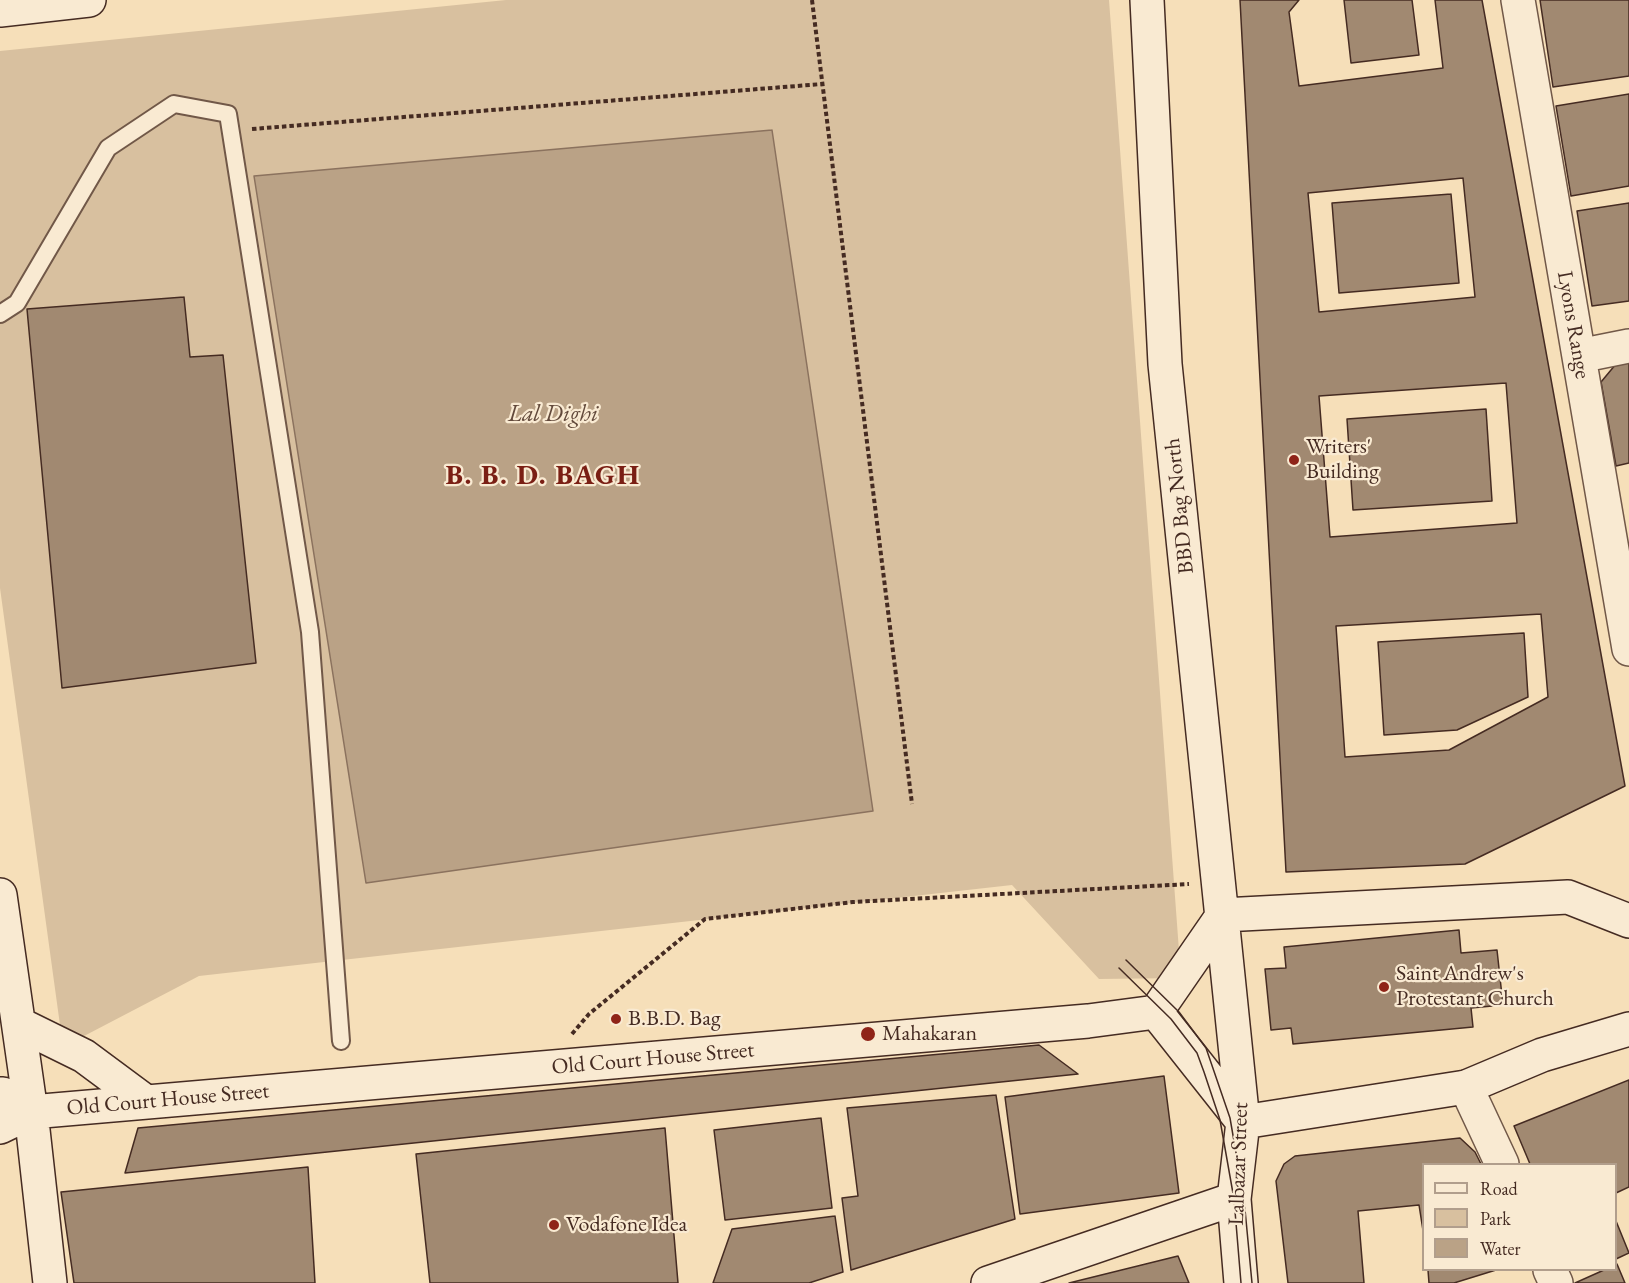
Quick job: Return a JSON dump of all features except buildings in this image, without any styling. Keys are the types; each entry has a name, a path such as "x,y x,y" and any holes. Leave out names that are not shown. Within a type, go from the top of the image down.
{"main road":[{"path":"0,10 90,0"},
{"name":"BBD Bag North","path":"1147,0 1165,364 1233,1010"},
{"name":"Lyons Range","path":"1518,0 1629,649"},
{"path":"1579,356 1629,346"},
{"path":"0,895 31,1112 50,1283"},
{"path":"1629,921 1568,897 1223,915 1156,1012 1244,1122 1466,1088 1542,1055 1629,1029"},
{"name":"Lalbazar Street","path":"1233,1010 1244,1122 1234,1199 1241,1283"},
{"name":"Old Court House Street","path":"31,1112 1088,1021 1156,1012"},
{"path":"19,1024 84,1056 146,1102"},
{"path":"1466,1088 1502,1163"},
{"path":"0,1094 31,1112"},
{"path":"0,1127 31,1112"},
{"path":"988,1283 1234,1199"}],"lane":[{"path":"0,314 17,303 108,148 174,104 228,114 310,632 341,1041"}],"path":[{"path":"812,0 912,804"},
{"path":"243,130 822,84"},
{"path":"589,1014 705,919 853,903 1220,882"}],"green space":[{"path":"506,0 1109,0 1181,978 1099,979 1012,885 199,976 63,1047 0,588 0,51"}],"water":[{"name":"Lal Dighi","path":"772,130 873,811 366,883 254,176"}],"tram line":[{"path":"1126,960 1179,1012 1206,1048 1230,1118 1244,1199 1252,1283"},
{"path":"1119,968 1171,1019 1197,1053 1220,1120 1234,1199 1241,1283"}],"place":[{"name":"Writers' Building","path":"1294,460"},
{"name":"Saint Andrew's Protestant Church","path":"1384,987"},
{"name":"B.B.D. Bag","path":"616,1019"},
{"name":"Mahakaran","path":"868,1034"},
{"name":"Vodafone Idea","path":"554,1225"}],"district":[{"name":"B. B. D. BAGH","path":"543,476"}]}
